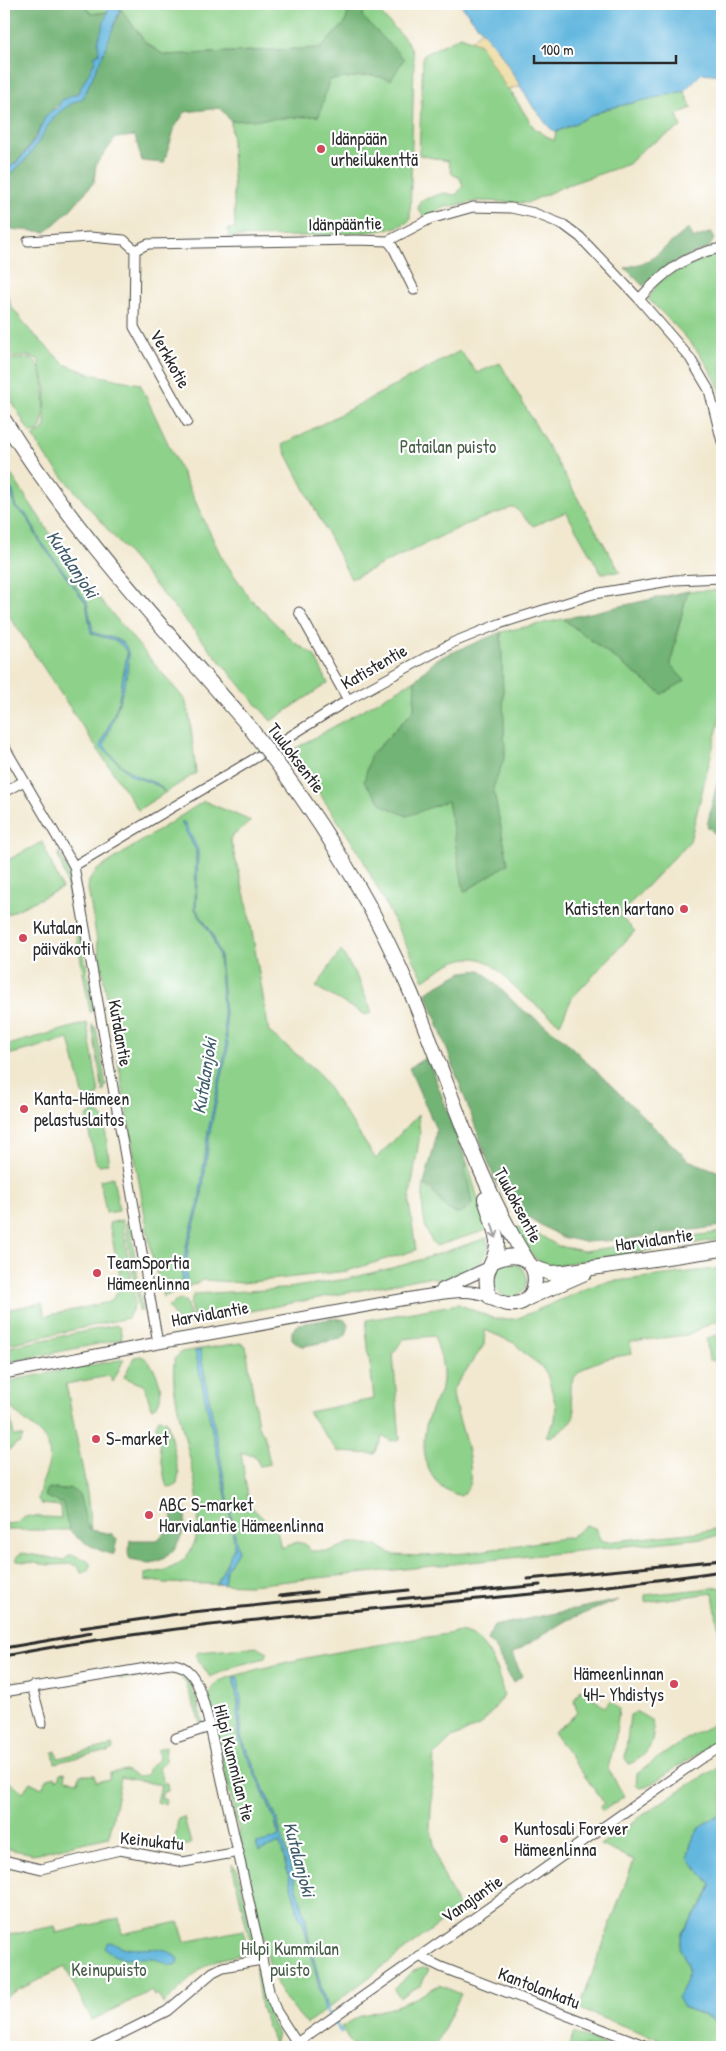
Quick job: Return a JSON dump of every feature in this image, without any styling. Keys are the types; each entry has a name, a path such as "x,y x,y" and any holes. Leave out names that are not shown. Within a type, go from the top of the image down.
{"highway":[{"name":"Tuuloksentie","path":"4,420 37,473 80,530 251,730 322,825 373,913 411,992 477,1166 498,1212 529,1264"},
{"name":"Tuuloksentie","path":"477,1166 496,1240 490,1265"},
{"name":"Harvialantie","path":"529,1264 550,1273 592,1270 722,1249"},
{"path":"507,1255 520,1256 529,1264 536,1284 528,1298 520,1304 508,1305 490,1297 486,1278 490,1265 507,1255"},
{"name":"Harvialantie","path":"528,1298 592,1270"}],"main road":[{"name":"Harvialantie","path":"423,1296 490,1265"},
{"name":"Harvialantie","path":"4,1373 158,1343 423,1296 463,1290 480,1292 490,1297"}],"street":[{"name":"Idänpääntie","path":"135,250 148,244 388,241 430,219 473,207 511,208 534,213 564,225 580,237 639,299 690,358 703,378 715,407 722,442"},
{"path":"28,241 90,237 124,240 135,250"},
{"path":"388,241 393,247 414,290"},
{"path":"639,299 661,274 677,264 722,248"},
{"name":"Verkkotie","path":"135,250 134,327 187,422"},
{"name":"Katistentie","path":"74,866 252,760 348,700 454,642 561,603 635,585 675,580 722,578"},
{"path":"299,612 348,700"},
{"name":"Kutalantie","path":"4,746 74,866 158,1343"},
{"path":"4,792 24,781"},
{"name":"Hilpi Kummilan tie","path":"4,1692 32,1686 178,1665 187,1669 194,1679 210,1727 262,1960 277,2012 294,2045"},
{"path":"32,1686 42,1723"},
{"path":"176,1738 210,1727"},
{"name":"Vanajantie","path":"294,2045 700,1759 722,1747"},
{"name":"Keinukatu","path":"4,1860 42,1868 120,1850 183,1862 239,1852"},
{"name":"Kantolankatu","path":"419,1956 441,1967 649,2047"},
{"path":"95,2047 167,2011 214,1972 223,1967 262,1960"}],"green space":[{"path":"4,4 82,4 92,14 109,12 101,48 91,72 80,90 77,94 62,101 48,114 33,141 18,160 4,172"},
{"path":"82,4 351,4 345,23 321,48 164,55 146,43 121,9 92,14"},
{"path":"351,4 369,4 362,16 404,59 391,80 372,75 329,80 319,116 231,121 220,108 185,112 175,127 164,163 142,161 135,136 116,138 96,164 94,182 71,209 46,232 10,229 4,226 4,179 25,161 47,125 59,111 72,103 88,87 121,9 146,43 164,55 321,48 345,23"},
{"name":"Idänpään urheilukenttä","path":"369,4 377,4 382,15 408,42 413,53 410,219 401,225 356,233 229,237 228,229 235,228 231,121 319,116 329,80 372,75 373,30 361,16"},
{"path":"461,36 480,44 534,128 554,141 556,132 606,109 684,91 692,108 677,114 681,127 644,148 629,164 567,185 527,203 479,201 446,207 424,217 418,209 420,201 443,193 456,195 463,186 460,178 452,174 448,161 419,155 423,55"},
{"path":"689,228 692,239 712,232 714,239 709,248 674,263 658,273 643,286 625,268 649,261"},
{"path":"722,252 722,395 709,367 691,343 648,299 659,282 680,269"},
{"path":"4,285 11,306 28,328 64,364 90,374 140,384 221,556 249,597 294,642 314,655 328,683 271,721 46,457 33,436 41,432 45,425 46,390 38,359 29,356 15,358 10,353 4,324"},
{"path":"4,346 8,355 15,360 31,358 36,362 40,370 43,381 44,405 41,426 38,432 30,433 4,388"},
{"name":"Patailan puisto","path":"460,351 477,373 500,363 620,572 601,573 566,512 533,526 514,507 467,524 351,579 282,445"},
{"path":"4,464 71,565 185,700 190,719 196,773 138,810 4,608"},
{"path":"722,590 722,710 690,841 619,915 635,931 572,998 560,1024 512,985 495,968 483,960 467,958 459,960 424,980 359,852 291,751 415,680 414,710 370,756 448,801 465,892 508,863 493,788 505,756 501,632 563,619 662,694 688,591"},
{"path":"688,591 676,635 671,665 685,681 662,694 563,619"},
{"path":"501,632 505,756 493,788 508,864 464,892 448,801 407,816 384,806 364,782 370,756 414,710 415,680 437,659"},
{"path":"722,761 722,841 707,826"},
{"path":"204,801 251,821 230,838 248,908 269,1032 317,1071 376,1159 418,1115 420,1134 409,1203 416,1250 347,1271 242,1283 204,1280 163,1297 152,1256 88,889 89,881 97,870"},
{"path":"42,842 62,888 4,916 4,862"},
{"path":"59,852 69,872 79,923 75,924 65,876 58,855"},
{"path":"80,931 94,1011 90,1012 76,932"},
{"path":"341,950 359,981 372,1013 365,1015 316,987"},
{"path":"481,970 520,1008 559,1035 688,1160 722,1173 722,1226 620,1240 585,1242 561,1237 513,1207 496,1183 426,992 462,972"},
{"path":"87,1023 99,1093 96,1098 87,1100 84,1098 69,1039 4,1056 4,1046"},
{"path":"92,1024 96,1028 106,1085 103,1092"},
{"path":"427,1057 468,1165 465,1166 472,1203 460,1213 449,1210 444,1206 433,1191 424,1184 434,1147 436,1129 409,1068"},
{"path":"98,1112 104,1119 109,1159 107,1164 99,1165 96,1163 86,1120 88,1115"},
{"path":"468,1165 487,1230 436,1246 431,1240 425,1225 423,1208 424,1184 454,1213 464,1211 470,1207 465,1171 465,1166"},
{"path":"113,1177 119,1211 106,1213 100,1180"},
{"path":"122,1220 135,1304 128,1318 4,1345 4,1310 42,1303 45,1316 110,1302 122,1286 109,1223"},
{"path":"125,1222 131,1228 142,1311 139,1311"},
{"path":"522,1227 535,1232 558,1246 584,1251 722,1232 722,1239 549,1266 537,1260 525,1245 515,1228"},
{"path":"487,1238 486,1243 489,1243 488,1249 481,1262 468,1273 448,1281 428,1277 194,1322 190,1304 194,1294 282,1289 347,1279 407,1264"},
{"path":"510,1263 522,1268 527,1280 522,1292 510,1297 498,1292 493,1280 498,1268"},
{"path":"722,1268 722,1321 713,1322 687,1335 630,1342 632,1354 597,1362 581,1370 571,1384 570,1390 574,1408 573,1418 553,1436 546,1436 555,1421 556,1406 547,1374 540,1365 525,1354 516,1344 485,1330 484,1345 453,1389 454,1400 470,1461 471,1476 468,1488 461,1496 448,1491 438,1483 426,1463 424,1438 426,1425 443,1380 442,1363 434,1336 403,1339 393,1354 400,1440 391,1441 383,1436 375,1454 338,1452 308,1412 374,1399 366,1330 367,1320 458,1304 495,1319 516,1319 600,1283"},
{"path":"180,1299 186,1302 192,1323 178,1322 168,1307"},
{"path":"336,1318 345,1320 349,1325 346,1335 341,1339 304,1346 299,1345 292,1339 292,1331 299,1324"},
{"path":"116,1325 120,1328 122,1339 4,1363 4,1348"},
{"path":"722,1334 722,1362 709,1360 706,1338"},
{"path":"240,1343 246,1346 258,1426 264,1434 270,1464 260,1466 254,1455 241,1453 249,1505 277,1531 281,1548 297,1542 305,1544 310,1551 330,1551 350,1543 361,1543 377,1546 394,1555 423,1556 467,1553 571,1537 586,1525 595,1528 600,1539 606,1542 706,1531 722,1527 722,1536 250,1585 165,1583 145,1580 145,1574 171,1568 190,1552 198,1530 198,1502 178,1409 174,1381 175,1358 181,1352"},
{"path":"141,1356 147,1359 156,1373 161,1391 157,1405 151,1408 145,1386 124,1377 134,1357"},
{"path":"124,1359 113,1382 109,1376 66,1384 87,1492 91,1530 86,1522 79,1494 49,1488 47,1489 63,1504 70,1530 4,1530 4,1524 17,1523 25,1516 61,1518 60,1506 41,1504 38,1499 48,1466 48,1446 38,1431 14,1411 8,1403 4,1394 4,1384 18,1379"},
{"path":"4,1415 10,1416 14,1436 23,1436 20,1443 15,1445 4,1456"},
{"path":"159,1419 166,1420 168,1425 179,1474 177,1483 172,1487 167,1487 165,1481 156,1425"},
{"path":"49,1488 63,1490 69,1488 79,1494 86,1522 91,1530 112,1534 117,1539 114,1554 106,1553 93,1547 73,1534 67,1523 63,1504 44,1496"},
{"path":"177,1502 184,1506 185,1524 179,1542 173,1550 159,1561 150,1563 130,1560 128,1553 130,1540 157,1540 170,1525 172,1505"},
{"path":"22,1553 64,1560 73,1555 86,1560 91,1566 88,1571 81,1573 78,1566 70,1564 50,1565 17,1561 17,1556"},
{"path":"722,1587 722,1653 713,1593 645,1602 645,1595"},
{"path":"619,1600 567,1620 512,1654 522,1676 513,1683 494,1647 488,1641 493,1626"},
{"path":"460,1632 470,1635 478,1641 491,1656 504,1696 481,1725 452,1738 434,1756 430,1827 439,1865 459,1909 327,2009 309,1941 306,1919 276,1817 240,1734 238,1678 234,1676 318,1656"},
{"path":"258,1647 268,1652 265,1658 235,1666 210,1677 195,1655 198,1652"},
{"path":"172,1667 181,1669 192,1687 203,1722 200,1723 186,1684 177,1673 119,1679 121,1675"},
{"name":"Hilpi Kummilan puisto","path":"233,1676 238,1701 238,1735 274,1818 279,1836 266,1843 280,1842 299,1916 303,1922 325,2011 307,2024 282,1996 270,1967 211,1711 209,1696 211,1690 215,1684"},
{"path":"581,1689 604,1707 611,1701 619,1709 615,1742 608,1768 624,1796 603,1811 599,1807 604,1803 553,1732 569,1721 577,1711 574,1700"},
{"path":"637,1712 651,1720 653,1734 650,1746 646,1752 636,1761 629,1764 625,1758 630,1715"},
{"path":"722,1722 721,1739 646,1787 639,1788 636,1785 637,1774 654,1761 691,1736"},
{"path":"112,1745 113,1750 108,1751 108,1753 95,1753 55,1763 53,1752 56,1751 58,1758"},
{"path":"166,1746 165,1762 159,1767 163,1783 167,1783 168,1791 163,1792 161,1798 166,1800 165,1804 157,1802 161,1785 121,1777 109,1837 33,1854 4,1848 4,1789 8,1780 23,1792 30,1782 42,1788 48,1778 55,1776 56,1779 60,1778 60,1773 65,1772 66,1779 78,1781 80,1775 95,1775 96,1782 109,1779 110,1773 126,1770 140,1777 147,1774 149,1767 159,1759 158,1749"},
{"path":"722,1765 722,1816 702,1826 694,1836 688,1858 711,1885 706,1898 682,1933 680,1949 688,1969 687,1980 681,1990 683,2007 722,2023 722,2047 679,2047 579,2009 634,1860 600,1845 669,1797"},
{"path":"184,1817 191,1844 174,1848 178,1819"},
{"path":"232,1864 238,1870 256,1950 253,1955"},
{"name":"Keinupuisto","path":"119,1918 122,1934 179,1922 185,1942 243,1930 248,1953 216,1960 202,1968 163,2004 158,1994 154,1996 151,1991 92,2020 65,1967 4,1997 4,1936 55,1926 57,1933"},
{"path":"255,1967 260,1970 268,2013 277,2033 274,2044 261,2008"},
{"path":"422,1968 429,1969 421,1985 400,1997 394,1990 411,1972"},
{"path":"439,1985 461,1994 435,2047 354,2047 341,2027 362,2015 391,2008 416,1998"},
{"path":"574,2033 610,2047 568,2047"}],"sand":[{"path":"483,30 521,86 507,89 480,44 471,40"}],"water":[{"path":"110,4 122,4 104,52 83,98 61,111 54,118 25,160 4,179 4,172 18,161 36,138 45,117 57,108 62,100 78,93 95,61 95,55 99,54 98,41"},
{"path":"460,4 722,4 722,75 702,73 684,91 606,109 556,132 535,110 501,54"},
{"path":"4,479 13,491 16,507 28,516 40,540 87,602 93,632 118,640 125,645 128,653 126,679 117,709 104,745 114,758 127,769 139,777 156,783 162,788 164,792 159,786 132,776 100,746 118,704 127,654 117,642 91,633 86,603 39,541 27,517 15,508 11,491 4,484"},
{"path":"181,822 184,822 198,850 196,909 212,933 220,955 228,1048 210,1132 201,1202 188,1246 186,1283 182,1284 186,1246 199,1202 208,1131 226,1048 219,956 211,934 195,909 196,851"},
{"path":"200,1350 238,1551 226,1570 224,1585 217,1583 234,1547 232,1524 195,1351"},
{"path":"233,1676 238,1678 241,1700 240,1734 276,1817 306,1919 309,1941 327,2009 325,2011 303,1922 299,1916 280,1843 259,1851 256,1843 265,1842 279,1836 274,1818 238,1735 238,1701"},
{"path":"722,1816 722,2023 683,2007 677,1998 688,1974 687,1963 680,1949 682,1933 706,1899 711,1885 688,1858 689,1850 694,1836 702,1826"},
{"path":"108,1942 130,1948 166,1950 178,1959 178,1964 171,1965 151,1958 120,1957 105,1948"}],"waterway":[{"name":"Kutalanjoki","path":"325,2008 341,2032"}],"railway":[{"path":"528,1579 722,1560"},
{"path":"4,1656 183,1628 543,1593 722,1571"},
{"path":"398,1599 540,1585"},
{"path":"81,1628 192,1612 409,1590"},
{"path":"279,1596 316,1592"},
{"path":"4,1648 92,1633"}],"place":[{"name":"Idänpään urheilukenttä","path":"321,149"},
{"name":"Katisten kartano","path":"684,909"},
{"name":"Kutalan päiväkoti","path":"23,938"},
{"name":"Kanta-Hämeen pelastuslaitos","path":"24,1109"},
{"name":"TeamSportia Hämeenlinna","path":"97,1273"},
{"name":"S-market","path":"96,1439"},
{"name":"ABC S-market Harvialantie Hämeenlinna","path":"149,1515"},
{"name":"Hämeenlinnan 4H- Yhdistys","path":"674,1684"},
{"name":"Kuntosali Forever Hämeenlinna","path":"504,1839"}]}
